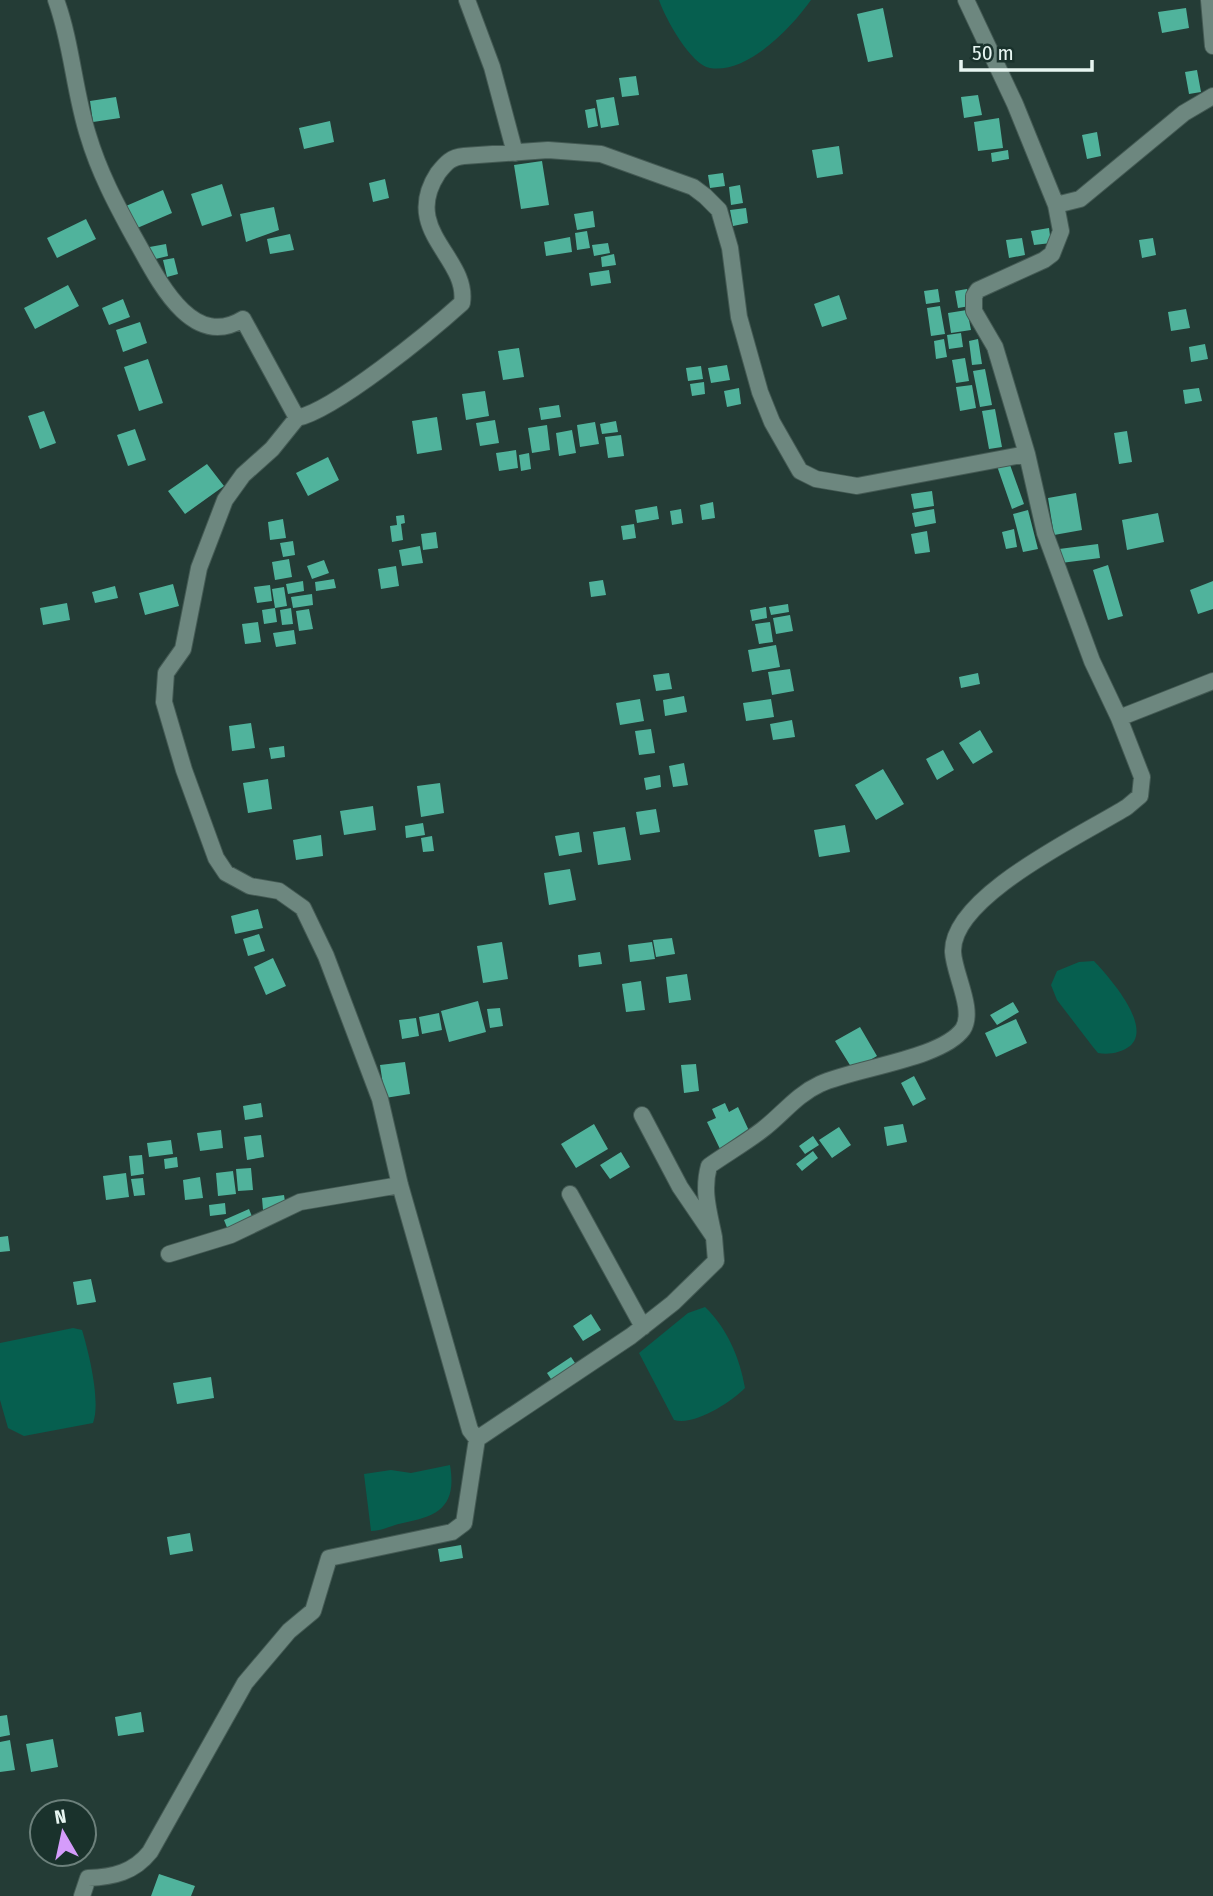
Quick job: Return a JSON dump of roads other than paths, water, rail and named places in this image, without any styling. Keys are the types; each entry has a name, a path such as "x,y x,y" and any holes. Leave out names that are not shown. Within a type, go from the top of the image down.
{"street":[{"path":"56,0 92,147 108,192 152,274 178,307 203,324 224,327 243,319 297,418"},
{"path":"467,0 492,67 515,153"},
{"path":"477,1439 643,1327 711,1268 717,1253 706,1200 705,1180 709,1166 763,1129 798,1097 821,1084 902,1060 948,1042 962,1029 968,1016 956,974 953,940 968,912 1023,867 1127,807 1140,796 1142,777 1119,718 1092,661 1045,533 1027,454 995,347 974,311 974,296 978,290 1052,254 1061,231 1056,205 1015,104 966,0"},
{"path":"1209,0 1213,47"},
{"path":"1056,205 1080,199 1184,113 1213,96"},
{"path":"82,1896 88,1878 138,1866 149,1852 245,1683 289,1631 313,1611 329,1558 452,1532 464,1523 477,1439 470,1430 400,1185 380,1099 326,956 303,908 279,891 250,887 226,873 216,858 164,702 166,673 183,649 199,568 225,500 243,475 272,449 297,418 307,416 355,386 419,340 462,303 463,289 428,220 428,192 446,163 454,157 515,153 576,150 601,154 693,187 719,210 730,248 739,317 761,392 772,422 800,471 816,479 857,486 1027,454"},
{"path":"1119,718 1213,681"},
{"path":"642,1115 680,1187 714,1237"},
{"path":"169,1255 232,1236 300,1202 400,1185"},
{"path":"570,1194 643,1327"}]}
